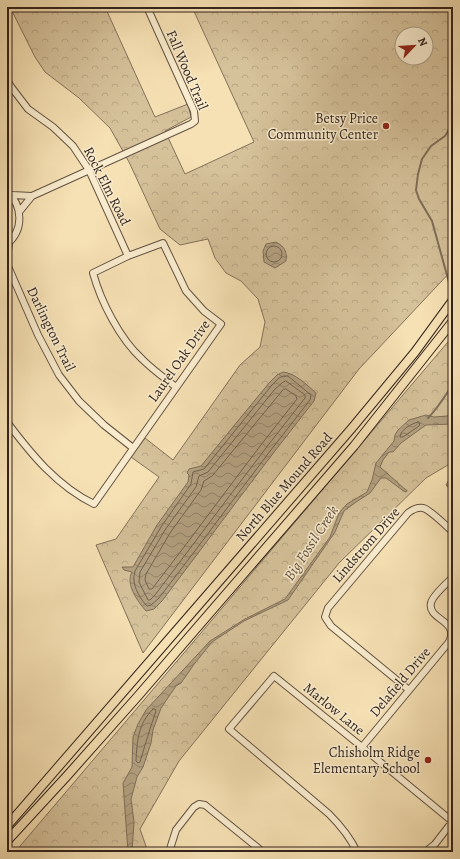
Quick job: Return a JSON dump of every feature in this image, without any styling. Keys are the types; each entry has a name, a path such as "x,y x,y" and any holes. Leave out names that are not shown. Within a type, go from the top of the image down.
{"main road":[{"name":"North Blue Mound Road","path":"7,826 343,439 415,352 453,300"},
{"name":"North Blue Mound Road","path":"7,842 138,696 354,446 453,321"},
{"path":"127,686 138,696"}],"street":[{"name":"Fall Wood Trail","path":"88,170 195,121 194,111 147,7"},
{"name":"Rock Elm Road","path":"7,80 28,109 53,127 73,146 88,170 128,256"},
{"path":"19,212 32,196 88,170"},
{"path":"9,193 32,196"},
{"path":"7,259 8,244 16,234 19,224 17,204 9,193"},
{"name":"Laurel Oak Drive","path":"7,422 30,452 52,475 78,497 94,504 132,448 221,324 204,311 186,291 163,243 128,256"},
{"path":"128,256 93,273 94,278 104,302 120,333 141,358 176,387"},
{"name":"Darlington Trail","path":"7,264 38,335 59,375 79,401 104,425 132,448"},
{"name":"Lindstrom Drive","path":"409,690 331,626 325,617 328,608 412,510 422,508 427,510 453,532"},
{"name":"Delafield Drive","path":"362,746 449,642 452,636 452,631 449,626 434,613 431,608 431,603 453,577"},
{"name":"Marlow Lane","path":"357,852 352,840 329,814 229,729 274,676 362,746 453,822"},
{"path":"169,852 176,830 194,807 199,804 205,805 262,852"},
{"path":"425,852 435,844 453,822"}],"green space":[{"path":"10,7 105,7 155,117 188,104 191,117 165,131 185,174 254,142 192,7 453,7 453,269 359,369 143,653 96,545 116,539 159,477 131,457 145,438 173,460 240,365 260,347 265,322 258,299 241,281 226,273 215,258 208,239 180,245 160,229 129,162 110,128 79,98 45,72 35,57"},
{"path":"453,336 453,462 426,478 339,563 179,761 140,829 148,852 15,852"}],"water":[{"path":"276,242 285,250 286,261 275,268 264,262 263,251 266,244"},
{"path":"283,372 296,377 316,393 314,401 162,601 154,609 146,611 133,593 130,582 132,572 124,570 122,567 133,567 157,525 188,482 189,475 187,473 189,469 201,466 269,383 277,375"},
{"path":"453,411 453,424 426,425 401,443 393,452 389,452 383,460 380,467 407,491 405,492 386,478 381,478 370,493 344,511 335,532 288,600 244,621 212,642 181,683 176,686 161,708 153,730 151,743 143,767 137,777 131,799 134,822 132,852 128,852 123,783 132,767 133,737 146,710 210,641 245,619 285,599 330,537 339,513 347,504 367,492 372,480 376,463 394,441 398,430 409,420 426,415 434,417 447,416"},
{"path":"453,477 453,493 446,485 450,478"}],"waterway":[{"name":"Big Fossil Creek","path":"453,129 450,128 445,136 431,146 422,159 416,190 419,199 432,221 453,297"},
{"name":"Big Fossil Creek","path":"428,418 453,384"}],"place":[{"name":"Betsy Price Community Center","path":"386,126"},
{"name":"Chisholm Ridge Elementary School","path":"428,760"}]}
